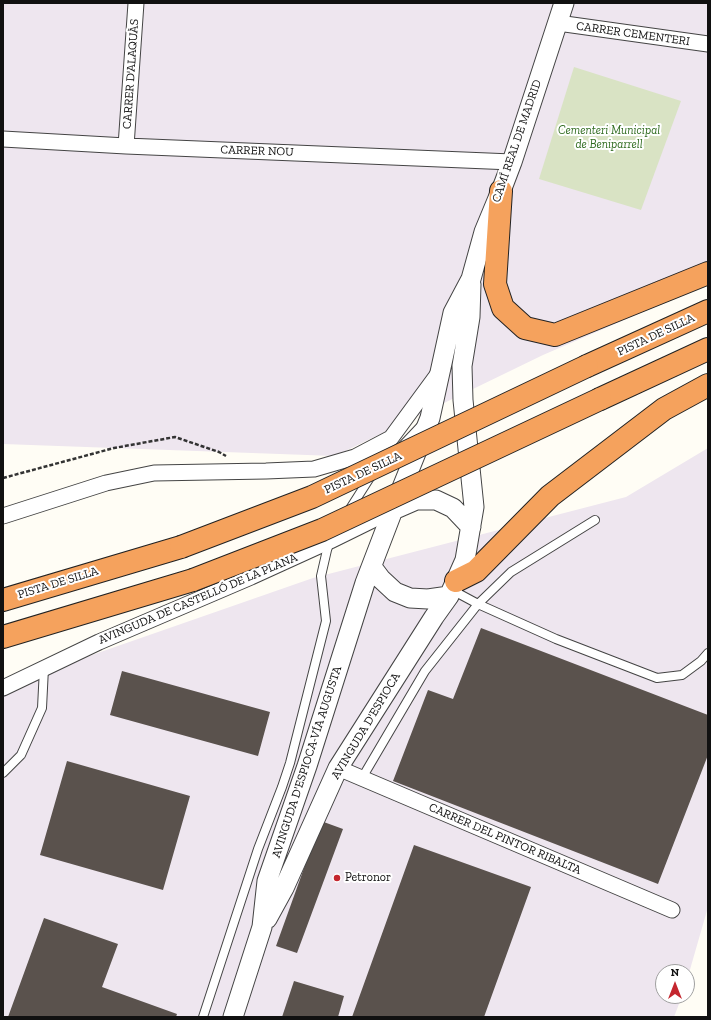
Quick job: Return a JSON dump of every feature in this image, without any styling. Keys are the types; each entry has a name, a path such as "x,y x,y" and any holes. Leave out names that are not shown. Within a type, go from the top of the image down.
{"highway":[{"path":"501,191 495,284 503,308 525,328 555,335 708,273"},
{"name":"PISTA DE SILLA","path":"3,600 181,546 312,498 587,366 708,311"},
{"path":"3,637 193,580 322,530 708,349"},
{"path":"452,589 476,571 556,491 664,409 708,386"}],"street":[{"name":"CARRER D'ALAQUÀS","path":"126,146 136,3"},
{"name":"CAMÍ REAL DE MADRID","path":"393,510 430,418 453,313 471,279 484,232 512,162 564,3"},
{"name":"CARRER CEMENTERI","path":"558,23 708,44"},
{"name":"CARRER NOU","path":"3,139 126,146 512,162"},
{"name":"CAMÍ REAL DE MADRID","path":"471,279 470,318 462,366 463,400 474,507 471,527"},
{"path":"3,516 106,483 154,473 314,469 354,457 391,438 439,374"},
{"path":"393,510 416,500 436,500 453,508 471,527"},
{"name":"AVINGUDA DE CASTELLÓ DE LA PLANA","path":"3,688 99,642 251,577 330,541 393,510"},
{"name":"AVINGUDA D'ESPIOCA-VÍA AUGUSTA","path":"233,1017 262,927 267,881 307,766 365,583 393,510"},
{"name":"AVINGUDA D'ESPIOCA","path":"262,927 284,888 338,768 452,589 465,560 471,527"},
{"path":"372,566 381,579 395,592 410,598 428,599 452,589"},
{"name":"CARRER DEL PINTOR RIBALTA","path":"338,768 672,910"}],"lane":[{"path":"203,1017 258,849 290,763 326,621 321,576 330,541 368,479 430,418"},
{"path":"362,778 425,671 478,604 511,572 595,520"},
{"path":"452,589 478,604 556,639 657,678 682,675 701,661 708,652"},
{"path":"3,774 21,755 42,708 44,668"},
{"path":"282,787 307,766"}],"path":[{"path":"3,478 114,448 175,437 219,452 252,471"}],"shaded area":[{"path":"3,3 708,3 708,284 543,355 335,456 3,444"},
{"path":"708,448 708,907 692,964 655,964 655,1004 679,1004 674,1017 3,1017 3,686 313,578 626,497"}],"green space":[{"name":"Cementeri Municipal de Beniparrell","path":"574,67 681,101 641,210 539,179"}],"building":[{"path":"481,628 708,715 708,755 658,884 393,781 428,690 453,699"},
{"path":"122,671 270,712 258,756 110,715"},
{"path":"67,761 190,796 163,890 40,855"},
{"path":"321,821 343,829 297,953 276,946"},
{"path":"414,845 531,887 484,1017 352,1017"},
{"path":"44,918 118,944 102,987 177,1014 176,1017 8,1017"},
{"path":"294,981 344,996 338,1017 282,1017"}],"place":[{"name":"Petronor","path":"337,878"}]}
